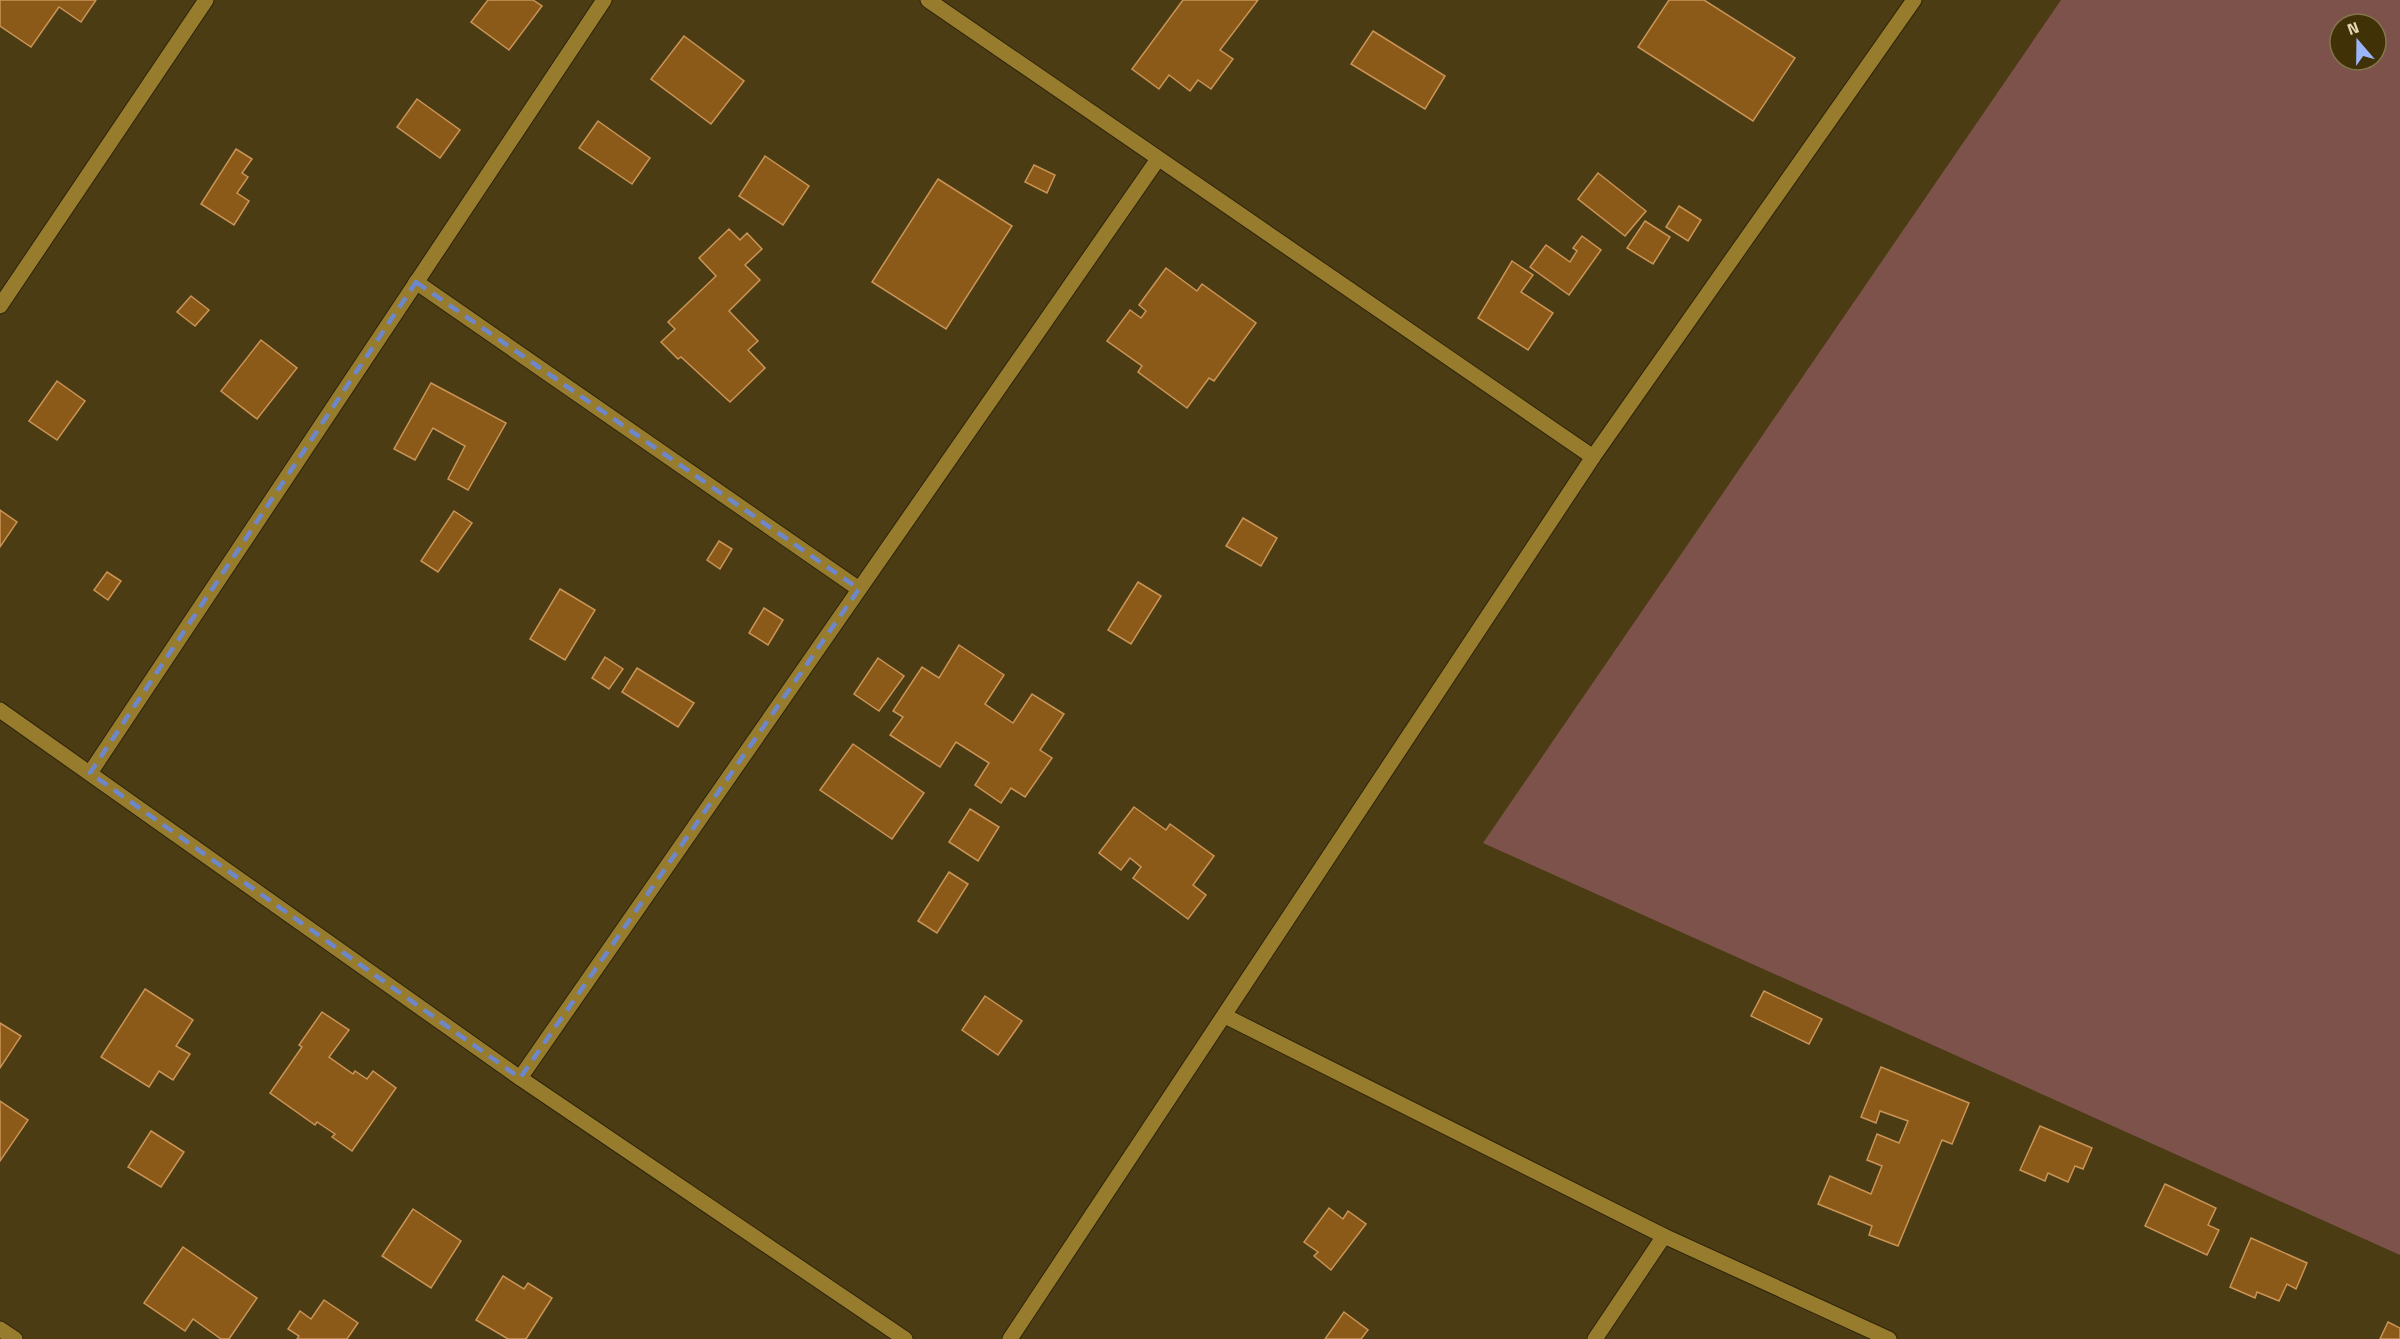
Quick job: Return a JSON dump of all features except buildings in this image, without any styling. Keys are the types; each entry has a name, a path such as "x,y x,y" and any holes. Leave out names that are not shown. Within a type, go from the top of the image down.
{"street":[{"path":"0,306 206,0"},
{"path":"90,774 604,0"},
{"path":"928,0 1593,457"},
{"path":"1010,1339 1593,457 1914,0"},
{"path":"520,1078 1158,159"},
{"path":"416,282 859,589"},
{"path":"0,710 520,1078 905,1339"},
{"path":"1225,1016 1664,1236 1889,1339"},
{"path":"1595,1339 1664,1236"},
{"path":"0,1329 15,1339"}],"highlighted area":[{"path":"416,282 859,589 520,1078 90,773"}],"shaded area":[{"path":"2061,0 2400,0 2400,1255 1483,843"}]}
